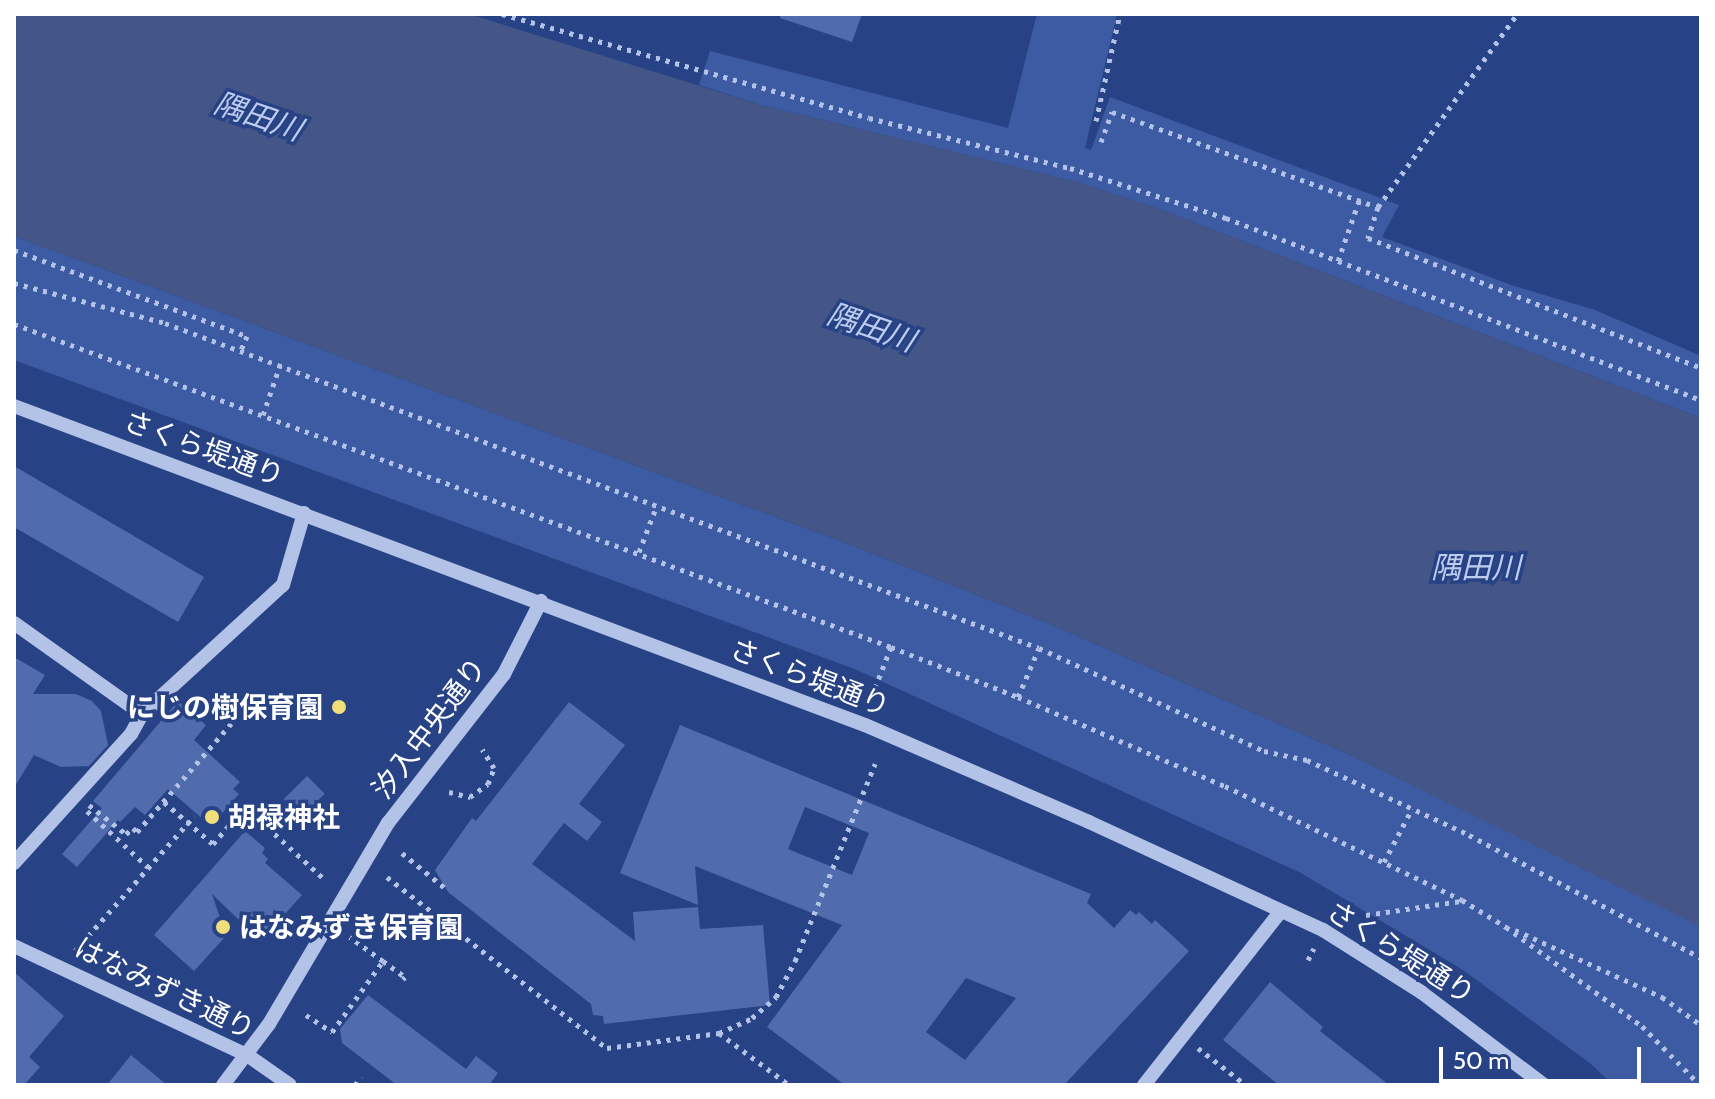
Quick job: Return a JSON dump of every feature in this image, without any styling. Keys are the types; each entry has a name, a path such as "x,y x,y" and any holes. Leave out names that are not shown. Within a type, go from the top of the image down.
{"street":[{"name":"さくら堤通り","path":"14,406 865,725 1089,822 1323,930 1380,963 1461,1020 1544,1085"},
{"path":"14,863 111,758 131,734 142,714 283,585 304,513"},
{"name":"汐入中央通り","path":"223,1085 247,1055 388,823 504,674 541,601"},
{"path":"14,623 142,714"},
{"path":"1144,1085 1281,911"},
{"name":"はなみずき通り","path":"14,946 247,1055 290,1085"}],"path":[{"path":"502,14 869,118 1070,168 1226,218 1701,400"},
{"path":"1096,121 1120,14"},
{"path":"1517,14 1378,207 1368,238 1701,368"},
{"path":"1101,142 1112,112 1378,207"},
{"path":"1338,261 1359,201"},
{"path":"14,250 247,336 241,350"},
{"path":"14,283 165,323 241,350 1039,648 1264,751 1307,760 1469,835 1701,958"},
{"path":"14,324 891,647 1018,697 1225,786 1462,900 1506,927 1642,1026 1700,1085"},
{"path":"263,415 280,365"},
{"path":"639,552 657,505"},
{"path":"875,688 891,647"},
{"path":"1018,697 1039,648"},
{"path":"148,867 83,808 87,803 126,834 133,828 137,832 244,709"},
{"path":"449,792 470,797 490,786 494,768 482,749"},
{"path":"387,877 607,1048 719,1033 752,1018 776,997 795,961 875,764"},
{"path":"164,802 213,844 245,807 324,879"},
{"path":"1384,862 1412,809"},
{"path":"75,951 194,816"},
{"path":"402,853 445,888"},
{"path":"1333,913 1341,899"},
{"path":"1366,915 1462,900"},
{"path":"1506,927 1662,997 1701,1025"},
{"path":"350,937 405,977 403,979"},
{"path":"1308,960 1315,948"},
{"path":"306,1015 332,1032 383,961"},
{"path":"719,1033 789,1085"},
{"path":"1197,1047 1246,1085"},
{"path":"355,1085 361,1077"}],"shaded area":[{"path":"1037,14 1117,14 1085,148 1091,150 1110,97 1399,205 1382,237 1514,286 1595,310 1701,356 1701,418 1162,210 1077,182 761,105 699,85 710,51 1008,128"},
{"path":"14,236 843,542 1045,622 1348,754 1649,899 1701,927 1701,1085 1613,1085 1591,1064 1463,970 1301,873 857,670 14,360"}],"water":[{"name":"隅田川","path":"14,14 469,14 761,105 1077,182 1162,210 1701,418 1701,927 1348,754 1045,622 843,542 14,236"}],"building":[{"path":"780,14 862,14 852,42 780,18"},
{"path":"14,466 204,577 178,622 14,527"},
{"path":"14,657 45,675 33,694 76,694 92,701 101,711 108,745 89,766 61,767 34,755 14,788"},
{"path":"178,701 206,725 194,740 240,782 233,789 239,794 211,826 168,789 145,815 135,807 120,822 118,820 77,867 62,854 102,808 93,801"},
{"path":"569,702 625,745 579,804 602,822 587,841 564,823 532,864 635,941 633,912 698,907 700,929 763,925 770,1005 604,1024 603,1016 593,1015 591,1004 448,892 435,870 472,818 476,821"},
{"path":"680,725 1091,894 1087,903 1114,928 1130,910 1136,915 1139,912 1152,924 1155,920 1189,951 1064,1085 845,1085 767,1027 842,925 695,866 698,905 620,873","holes":["805,807 869,833 852,875 788,849","966,978 1016,998 965,1060 926,1032"]},
{"path":"307,776 325,794 301,817 284,799"},
{"path":"245,831 265,848 262,853 268,859 265,863 302,895 261,941 212,894 226,936 194,971 154,935"},
{"path":"14,972 64,1016 29,1057 40,1067 24,1085 14,1085"},
{"path":"1270,982 1323,1027 1320,1031 1389,1085 1279,1085 1223,1040"},
{"path":"368,995 466,1069 476,1056 498,1073 489,1085 397,1085 342,1043 340,1029"},
{"path":"131,1055 167,1085 107,1085"}],"place":[{"name":"にじの樹保育園","path":"339,707"},
{"name":"胡禄神社","path":"212,817"},
{"name":"はなみずき保育園","path":"223,927"}]}
